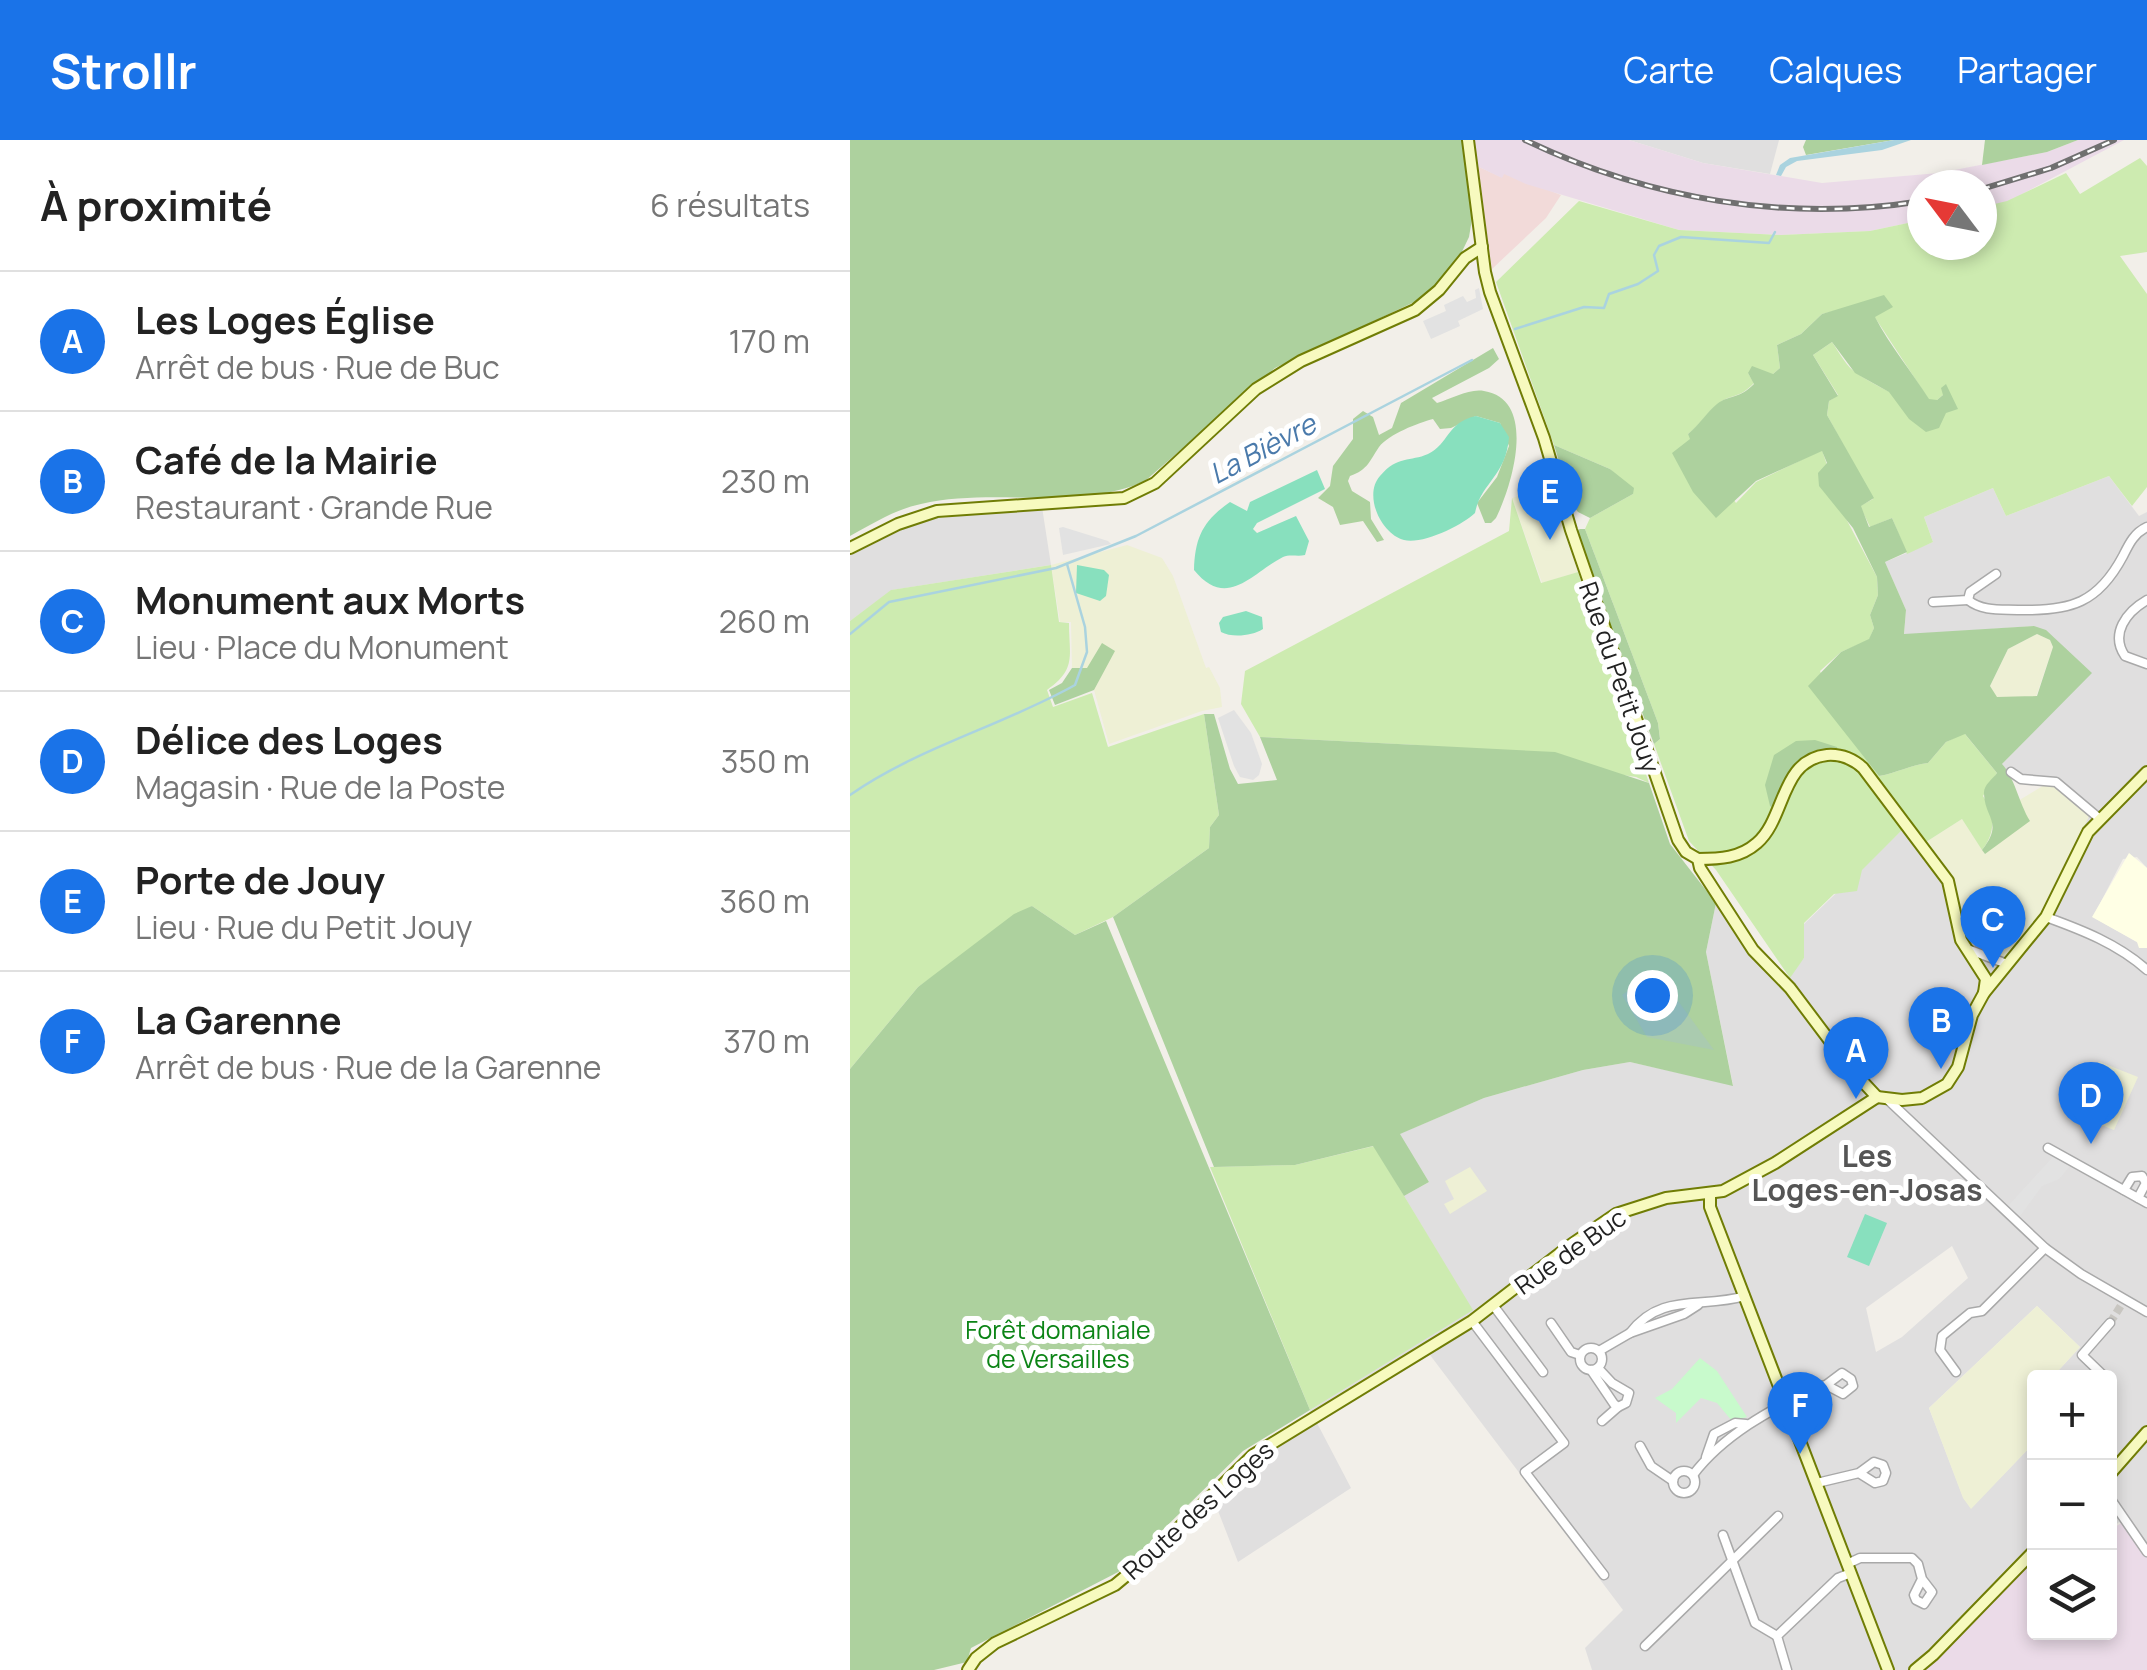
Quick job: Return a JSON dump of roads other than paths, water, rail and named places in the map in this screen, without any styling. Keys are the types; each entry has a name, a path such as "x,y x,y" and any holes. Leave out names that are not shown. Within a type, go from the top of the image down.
{"street":[{"name":"Rue du Petit Jouy","path":"1468,140 1490,292 1544,438 1571,530 1678,840 1686,852 1698,859 1753,950 1790,988 1852,1070 1882,1098"},
{"path":"850,548 898,524 937,511 1124,498 1156,483 1256,389 1301,361 1415,310 1440,290 1465,258 1482,247"},
{"path":"1932,602 1968,600 1978,608 2017,610 2078,604 2101,590 2134,537 2147,527"},
{"path":"1968,600 1970,592 1996,574"},
{"path":"2147,600 2120,628 2118,644 2124,656 2147,664"},
{"path":"1698,859 1723,858 1749,849 1769,829 1799,768 1818,756 1847,757 1862,768 1948,881 1965,949 1986,979 1984,993"},
{"path":"2010,772 2021,779 2054,780 2097,815"},
{"path":"1882,1098 1922,1098 1947,1084 1958,1067 1972,1015 1984,993 2046,918 2097,815 2147,772"},
{"path":"2046,918 2122,950 2147,970"},
{"path":"1965,949 2007,964"},
{"path":"1882,1098 2045,1248 2080,1274 2147,1312"},
{"name":"Rue de Buc","path":"1327,1409 1472,1321 1616,1214 1666,1198 1723,1191 1882,1098"},
{"path":"2048,1148 2124,1190 2143,1200 2146,1183 2142,1176 2132,1177 2124,1190"},
{"path":"1710,1194 1710,1207 1888,1670"},
{"path":"1956,1372 1940,1350 1942,1336 1970,1313 1982,1311 2045,1248"},
{"path":"1580,1356 1590,1348 1599,1351 1698,1305 1745,1296"},
{"path":"1630,1334 1650,1313 1668,1304 1698,1305"},
{"path":"1494,1305 1544,1372"},
{"path":"1472,1321 1564,1443 1524,1472 1604,1575"},
{"path":"1551,1322 1571,1352 1580,1356"},
{"path":"2098,1370 2082,1355 2110,1324"},
{"path":"1594,1369 1602,1361 1599,1351"},
{"path":"1580,1356 1582,1366 1594,1369 1629,1394 1602,1421"},
{"path":"1594,1369 1618,1406"},
{"path":"1693,1474 1706,1457 1746,1424 1815,1386 1826,1384"},
{"name":"Route des Loges","path":"968,1670 995,1643 1114,1585 1151,1556 1237,1468 1276,1438 1327,1409"},
{"path":"1706,1457 1714,1434 1735,1422 1746,1424"},
{"path":"2117,1466 2147,1432"},
{"path":"1640,1446 1652,1466 1673,1481 1678,1492 1688,1493 1696,1485 1693,1474"},
{"path":"1817,1483 1859,1473 1880,1458 1888,1478 1874,1483 1859,1473"},
{"path":"1673,1481 1682,1471 1693,1474"},
{"path":"2117,1508 2147,1552"},
{"path":"1645,1646 1778,1516"},
{"path":"1723,1535 1755,1622 1777,1636 1787,1670"},
{"path":"1777,1636 1860,1558 1904,1556 1918,1564 1922,1579"},
{"path":"1915,1670 2027,1558"}],"water":[{"path":"1911,140 1882,150 1797,161 1786,167 1781,176 1776,175 1780,165 1790,158"}],"waterway":[{"name":"La Bièvre","path":"1515,329 1584,307 1604,308 1609,294 1638,284 1658,271 1654,255 1659,246 1681,237 1769,243 1775,232"},
{"name":"La Bièvre","path":"850,634 889,602 1056,568 1136,536 1472,360"},
{"name":"La Bièvre","path":"850,795 904,763 1075,685 1087,652 1085,627 1067,564"}],"tunnel":[{"path":"2110,1323 2125,1299"}],"railway":[{"path":"1525,140 1620,178 1719,201 1820,209 1907,203"},
{"path":"1997,184 2051,168 2114,140"}],"place":[{"name":"Porte de Jouy","path":"1550,540"},
{"name":"Monument aux Morts","path":"1993,968"},
{"name":"Café de la Mairie","path":"1941,1069"},
{"name":"Les Loges Église","path":"1856,1099"},
{"name":"Délice des Loges","path":"2091,1144"},
{"name":"La Garenne","path":"1800,1454"}],"district":[{"name":"Les Loges-en-Josas","path":"1867,1172"}],"park label":[{"name":"Forêt domaniale de Versailles","path":"1058,1344"}]}
